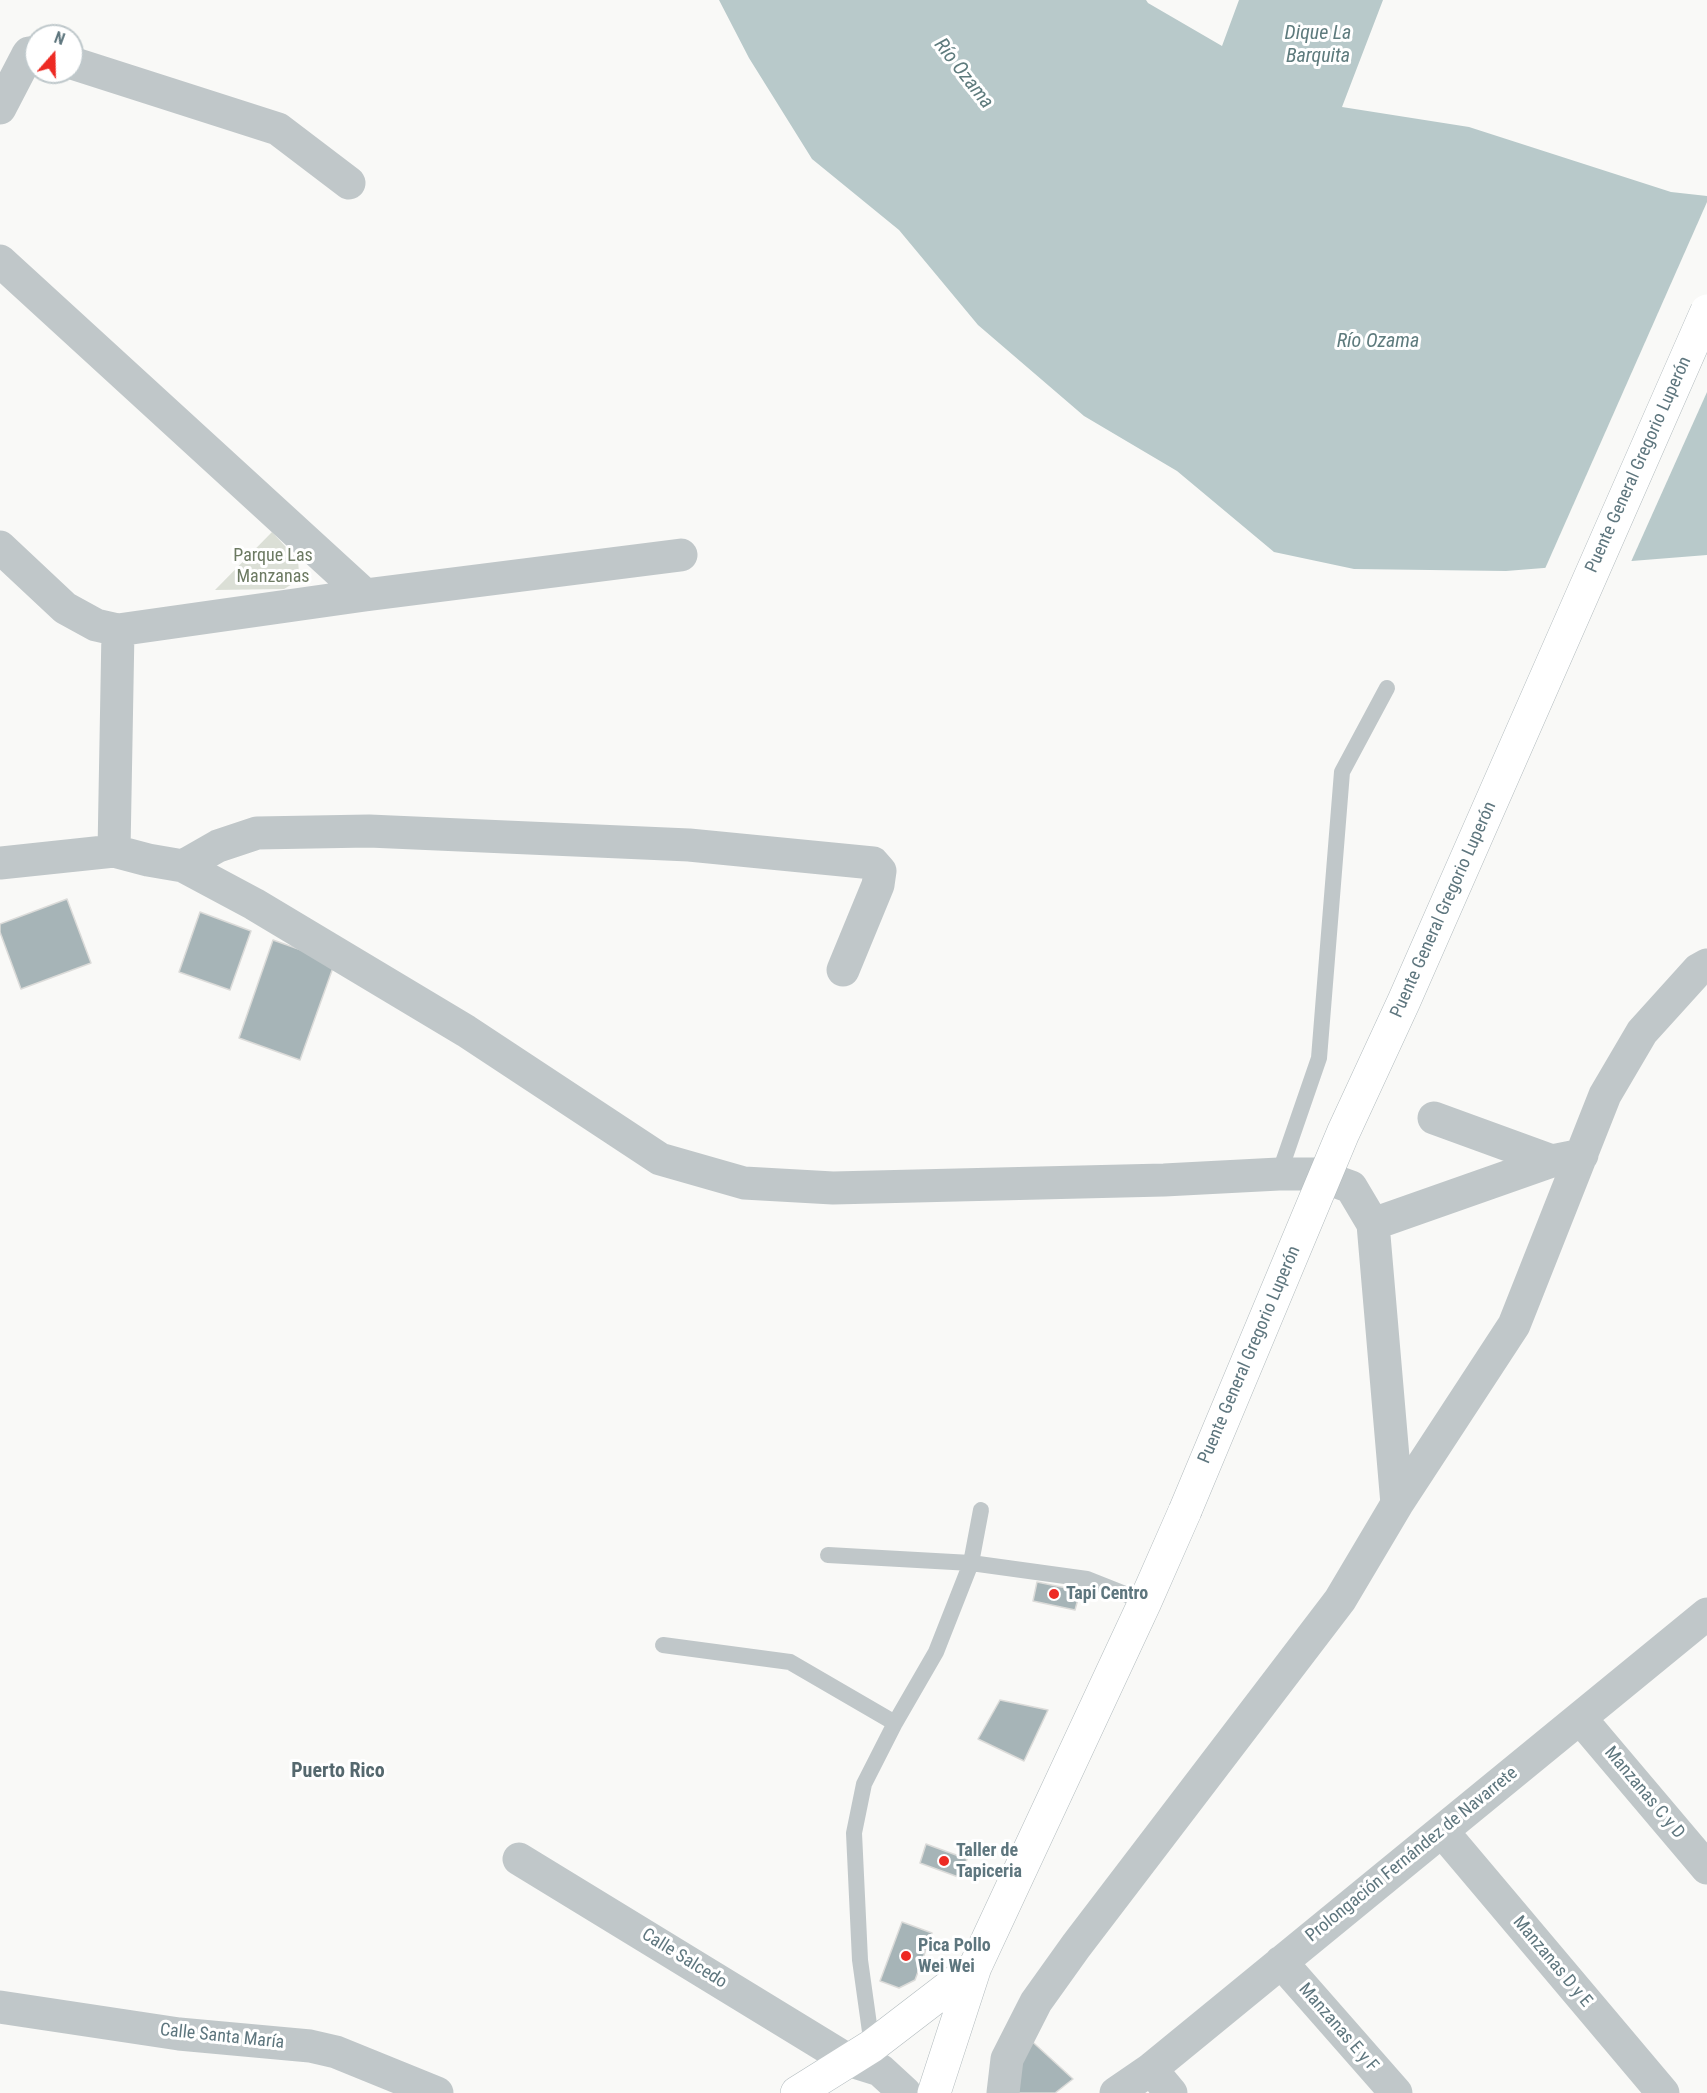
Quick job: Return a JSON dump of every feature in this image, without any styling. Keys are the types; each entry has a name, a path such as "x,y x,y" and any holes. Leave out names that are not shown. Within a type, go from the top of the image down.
{"street":[{"path":"0,108 24,62"},
{"path":"84,67 278,129 349,183"},
{"path":"0,261 365,595"},
{"name":"Puente General Gregorio Luperón","path":"934,2093 975,1967 1145,1602 1343,1133 1404,1001 1707,311"},
{"path":"0,547 65,608 96,625 118,630 365,595 681,555"},
{"path":"114,851 118,630"},
{"path":"183,866 218,846 257,833 369,831 689,844 873,863 880,871 878,885 843,970"},
{"path":"0,863 114,851 183,866 254,904 466,1031 660,1159 744,1183 833,1188 1315,1174 1351,1187 1373,1224 1397,1504"},
{"path":"1003,2093 1007,2059 1036,2002 1076,1946 1340,1600 1397,1504 1514,1325 1567,1158 1642,1032 1698,970 1707,965"},
{"path":"1434,1118 1567,1158"},
{"path":"1373,1224 1567,1158"},
{"name":"Prolongación Fernández de Navarrete","path":"1116,2093 1161,2081 1281,1962 1707,1614"},
{"name":"Manzanas C y D","path":"1580,1718 1707,1868"},
{"name":"Manzanas D y E","path":"1442,1831 1663,2093"},
{"name":"Calle Salcedo","path":"519,1858 860,2053 905,2093"},
{"name":"Manzanas E y F","path":"1281,1962 1396,2093"},
{"path":"797,2093 860,2053 975,1967"},
{"name":"Calle Santa María","path":"0,2007 179,2034 310,2046 336,2052 422,2090"}],"lane":[{"path":"1279,1174 1319,1058 1342,772 1388,688"},
{"path":"860,2053 860,1960 854,1833 864,1784 895,1723 936,1652 971,1563 981,1510"},
{"path":"828,1555 971,1563 1087,1579 1145,1602"},
{"path":"663,1645 790,1662 895,1723"}],"green space":[{"name":"Parque Las Manzanas","path":"272,532 298,560 299,573 294,583 284,589 215,590"}],"water":[{"name":"Río Ozama","path":"719,0 1146,0 1222,46 1239,0 1383,0 1342,107 1469,127 1671,192 1707,196 1707,555 1506,571 1354,569 1274,552 1177,471 1084,416 978,325 899,230 812,159 749,58"}],"pier":[{"path":"1707,202 1707,392 1630,564 1544,571"}],"building":[{"path":"67,899 91,963 21,989 0,932 0,924"},
{"path":"200,912 251,931 230,990 179,972"},
{"path":"273,940 335,962 300,1060 239,1038"},
{"name":"Tapi Centro","path":"1037,1582 1071,1589 1078,1599 1075,1610 1033,1601"},
{"path":"1000,1700 1048,1710 1024,1761 978,1739"},
{"name":"Taller de Tapiceria","path":"926,1844 967,1859 961,1878 920,1863"},
{"name":"Pica Pollo Wei Wei","path":"902,1922 932,1933 915,1980 899,1988 880,1981"},
{"path":"1025,2035 1073,2079 1055,2093 1009,2093"}],"place":[{"name":"Tapi Centro","path":"1054,1594"},
{"name":"Taller de Tapiceria","path":"944,1861"},
{"name":"Pica Pollo Wei Wei","path":"906,1956"}],"district":[{"name":"Puerto Rico","path":"338,1772"}],"water label":[{"name":"Dique La Barquita","path":"1318,46"}]}
